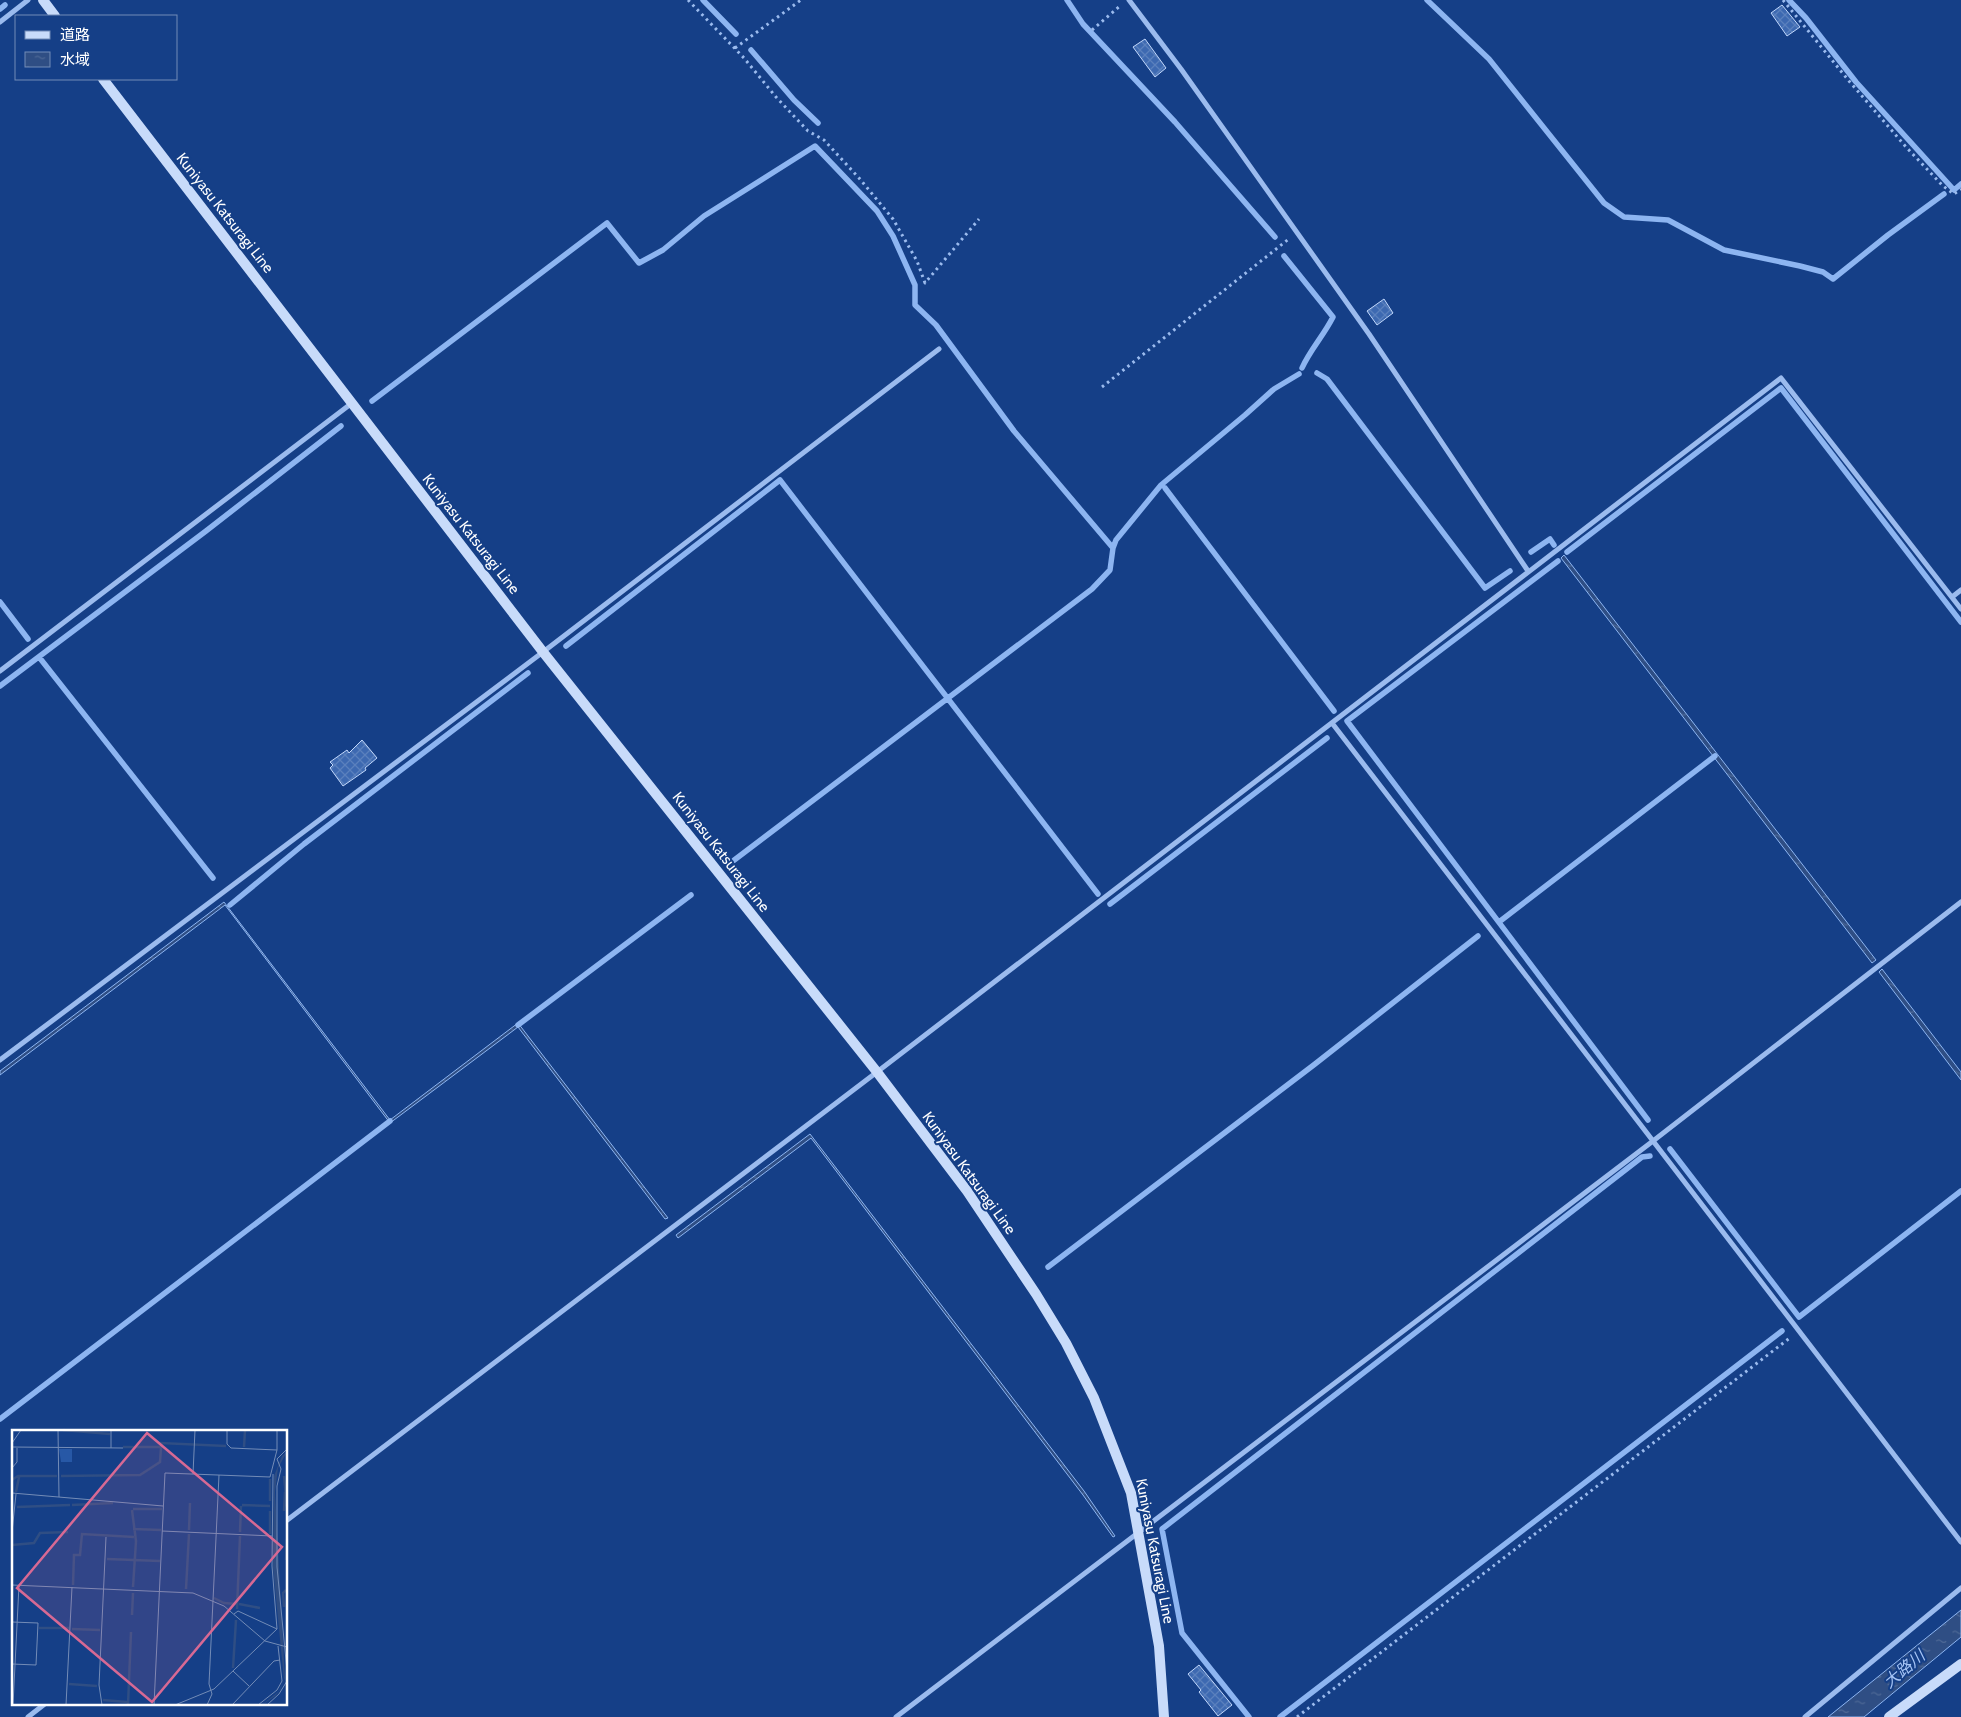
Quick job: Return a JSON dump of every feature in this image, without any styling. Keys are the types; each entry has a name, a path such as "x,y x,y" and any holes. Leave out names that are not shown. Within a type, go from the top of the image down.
{"main road":[{"path":"43,0 54,15"},
{"name":"Kuniyasu Katsuragi Line","path":"104,80 543,652 877,1072 967,1191 1036,1294 1066,1343 1094,1398 1131,1493 1159,1646 1164,1717"},
{"path":"1888,1717 1961,1664"}],"street":[{"path":"0,22 28,0"},
{"path":"1128,0 1298,233 1369,334 1528,571"},
{"path":"0,1060 543,652 939,349"},
{"path":"288,1519 877,1072 1781,378 1961,609"},
{"path":"0,671 352,403"},
{"path":"1952,597 1961,590"},
{"path":"1332,723 1961,1542"},
{"path":"896,1717 1653,1141 1961,902"},
{"path":"1804,1717 1961,1588"},
{"path":"28,1717 45,1704"}],"path":[{"path":"688,0 735,48 776,97 808,131 824,140 859,178 893,219 917,261 925,282 979,219"},
{"path":"735,48 801,0"},
{"path":"1092,30 1128,0"},
{"path":"1783,0 1849,82 1937,180 1954,194 1961,188"},
{"path":"1102,386 1298,233"},
{"path":"1297,1717 1799,1331"}],"water":[{"path":"1564,555 1876,960 1872,963 1561,558"},
{"path":"224,902 390,1120 518,1023 668,1218 665,1219 518,1027 390,1123 225,905 0,1075 0,1071"},
{"path":"1882,969 1961,1072 1961,1080 1879,972"},
{"path":"810,1134 1084,1491 1115,1536 1113,1537 811,1138 678,1238 676,1235"},
{"name":"大路川","path":"1961,1610 1961,1637 1864,1717 1828,1717"}],"building":[{"path":"1782,5 1800,27 1787,36 1771,13"},
{"path":"1145,39 1166,68 1155,77 1133,47"},
{"path":"1384,299 1393,313 1377,325 1367,311"},
{"path":"362,740 377,758 365,768 366,770 343,786 330,768 333,765 330,762 347,750 349,753"},
{"path":"1199,1665 1232,1705 1218,1716 1199,1692 1201,1690 1188,1674"}],"waterway":[{"path":"703,0 736,34"},
{"path":"1067,0 1083,24 1175,122 1275,237"},
{"path":"1427,0 1489,59 1604,203 1624,217 1668,220 1724,250 1823,272 1833,279 1944,194"},
{"path":"1789,0 1806,18 1856,82 1954,190 1961,184"},
{"path":"0,9 5,5"},
{"path":"751,50 794,100 818,123"},
{"path":"372,401 607,223 639,263 663,250 704,216 815,146 877,211 893,236 915,285 915,305 936,325 1014,431 1113,548"},
{"path":"1284,256 1333,317 1302,368"},
{"path":"1317,373 1327,379 1485,588 1510,571"},
{"path":"729,864 1092,589 1110,570 1116,540 1161,485 1274,389 1299,374"},
{"path":"1567,552 1781,388 1961,622"},
{"path":"0,686 206,531 341,426"},
{"path":"566,646 780,480 1098,894"},
{"path":"1165,488 1334,711"},
{"path":"1531,552 1550,539 1554,545"},
{"path":"1558,561 1347,721 1648,1120"},
{"path":"0,602 28,639"},
{"path":"39,657 213,878"},
{"path":"230,905 304,844 528,673"},
{"path":"1110,904 1327,738"},
{"path":"1499,922 1715,756"},
{"path":"518,1025 691,895"},
{"path":"1048,1267 1315,1064 1478,936"},
{"path":"0,1419 390,1121"},
{"path":"1670,1149 1799,1317 1961,1191"},
{"path":"1249,1717 1182,1633 1162,1529 1642,1157 1650,1156"},
{"path":"1280,1717 1782,1331"}]}
